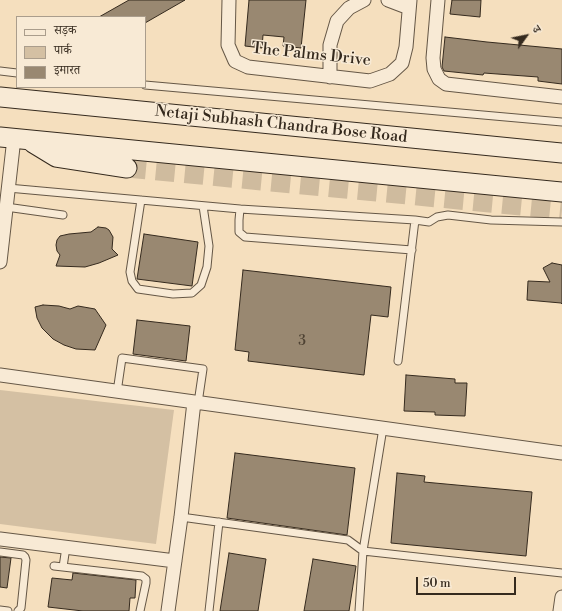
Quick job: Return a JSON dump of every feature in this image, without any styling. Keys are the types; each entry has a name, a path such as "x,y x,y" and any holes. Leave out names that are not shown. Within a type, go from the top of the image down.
{"main road":[{"name":"Netaji Subhash Chandra Bose Road","path":"0,97 562,153"},
{"path":"14,138 56,157 127,168"},
{"path":"14,138 562,192"}],"street":[{"name":"The Palms Drive","path":"229,0 228,45 235,61 248,67 370,81 390,74 402,63 406,47 410,4"},
{"path":"330,77 330,45 338,21 349,8 364,0"},
{"path":"388,0 410,4"},
{"path":"438,0 433,58 434,69 439,79 446,84 562,97"},
{"path":"0,262 14,138"},
{"path":"0,375 562,453"},
{"path":"168,611 196,402"},
{"path":"0,539 175,561"},
{"path":"560,611 562,597"}],"lane":[{"path":"0,71 16,73"},
{"path":"146,85 562,122"},
{"path":"8,188 202,206 429,222 437,217 448,215 491,220 562,222"},
{"path":"141,200 130,272 132,281 138,289 173,294 192,293 201,285 207,267 209,246 202,206"},
{"path":"6,208 62,215"},
{"path":"240,209 239,232 245,237 412,250"},
{"path":"398,361 415,220"},
{"path":"117,392 122,358 203,369 196,402"},
{"path":"359,611 363,551 383,428"},
{"path":"181,517 348,540 363,551 562,573"},
{"path":"209,611 219,522"},
{"path":"63,567 66,547"},
{"path":"0,552 22,555 26,560 21,608 18,611"},
{"path":"54,566 142,576 146,579 146,583 140,611"},
{"path":"0,610 8,611"}],"green space":[{"path":"0,390 174,410 156,544 0,524"}],"building":[{"path":"129,0 185,0 146,22 146,16 101,16"},
{"path":"249,0 306,0 301,48 283,46 284,37 263,35 262,48 245,46"},
{"path":"452,0 481,0 480,17 450,14"},
{"path":"445,37 562,49 562,84 538,81 538,77 484,73 483,75 444,71 442,67"},
{"path":"98,227 109,230 113,237 112,249 118,255 85,267 56,266 60,255 57,251 56,245 60,236 91,232"},
{"path":"144,234 198,242 192,286 137,279"},
{"path":"552,263 562,265 562,304 527,300 528,281 550,282 543,268"},
{"path":"243,270 391,287 388,317 371,315 364,375 248,361 249,352 235,350"},
{"path":"43,305 59,306 70,309 78,306 95,309 106,325 95,350 76,349 53,339 42,328 37,318 35,307"},
{"path":"137,320 190,326 186,361 133,354"},
{"path":"406,375 455,379 455,383 467,383 465,416 435,415 435,412 404,411"},
{"path":"235,453 355,468 347,535 227,518"},
{"path":"397,473 425,476 424,482 532,492 526,556 391,543"},
{"path":"229,553 266,559 258,611 220,611"},
{"path":"0,557 11,558 7,588 0,587"},
{"path":"313,559 356,566 349,611 304,611"},
{"path":"73,573 136,580 135,598 130,598 129,611 83,611 48,607 52,578 72,580"}],"tunnel":[{"path":"127,168 562,210"}]}
